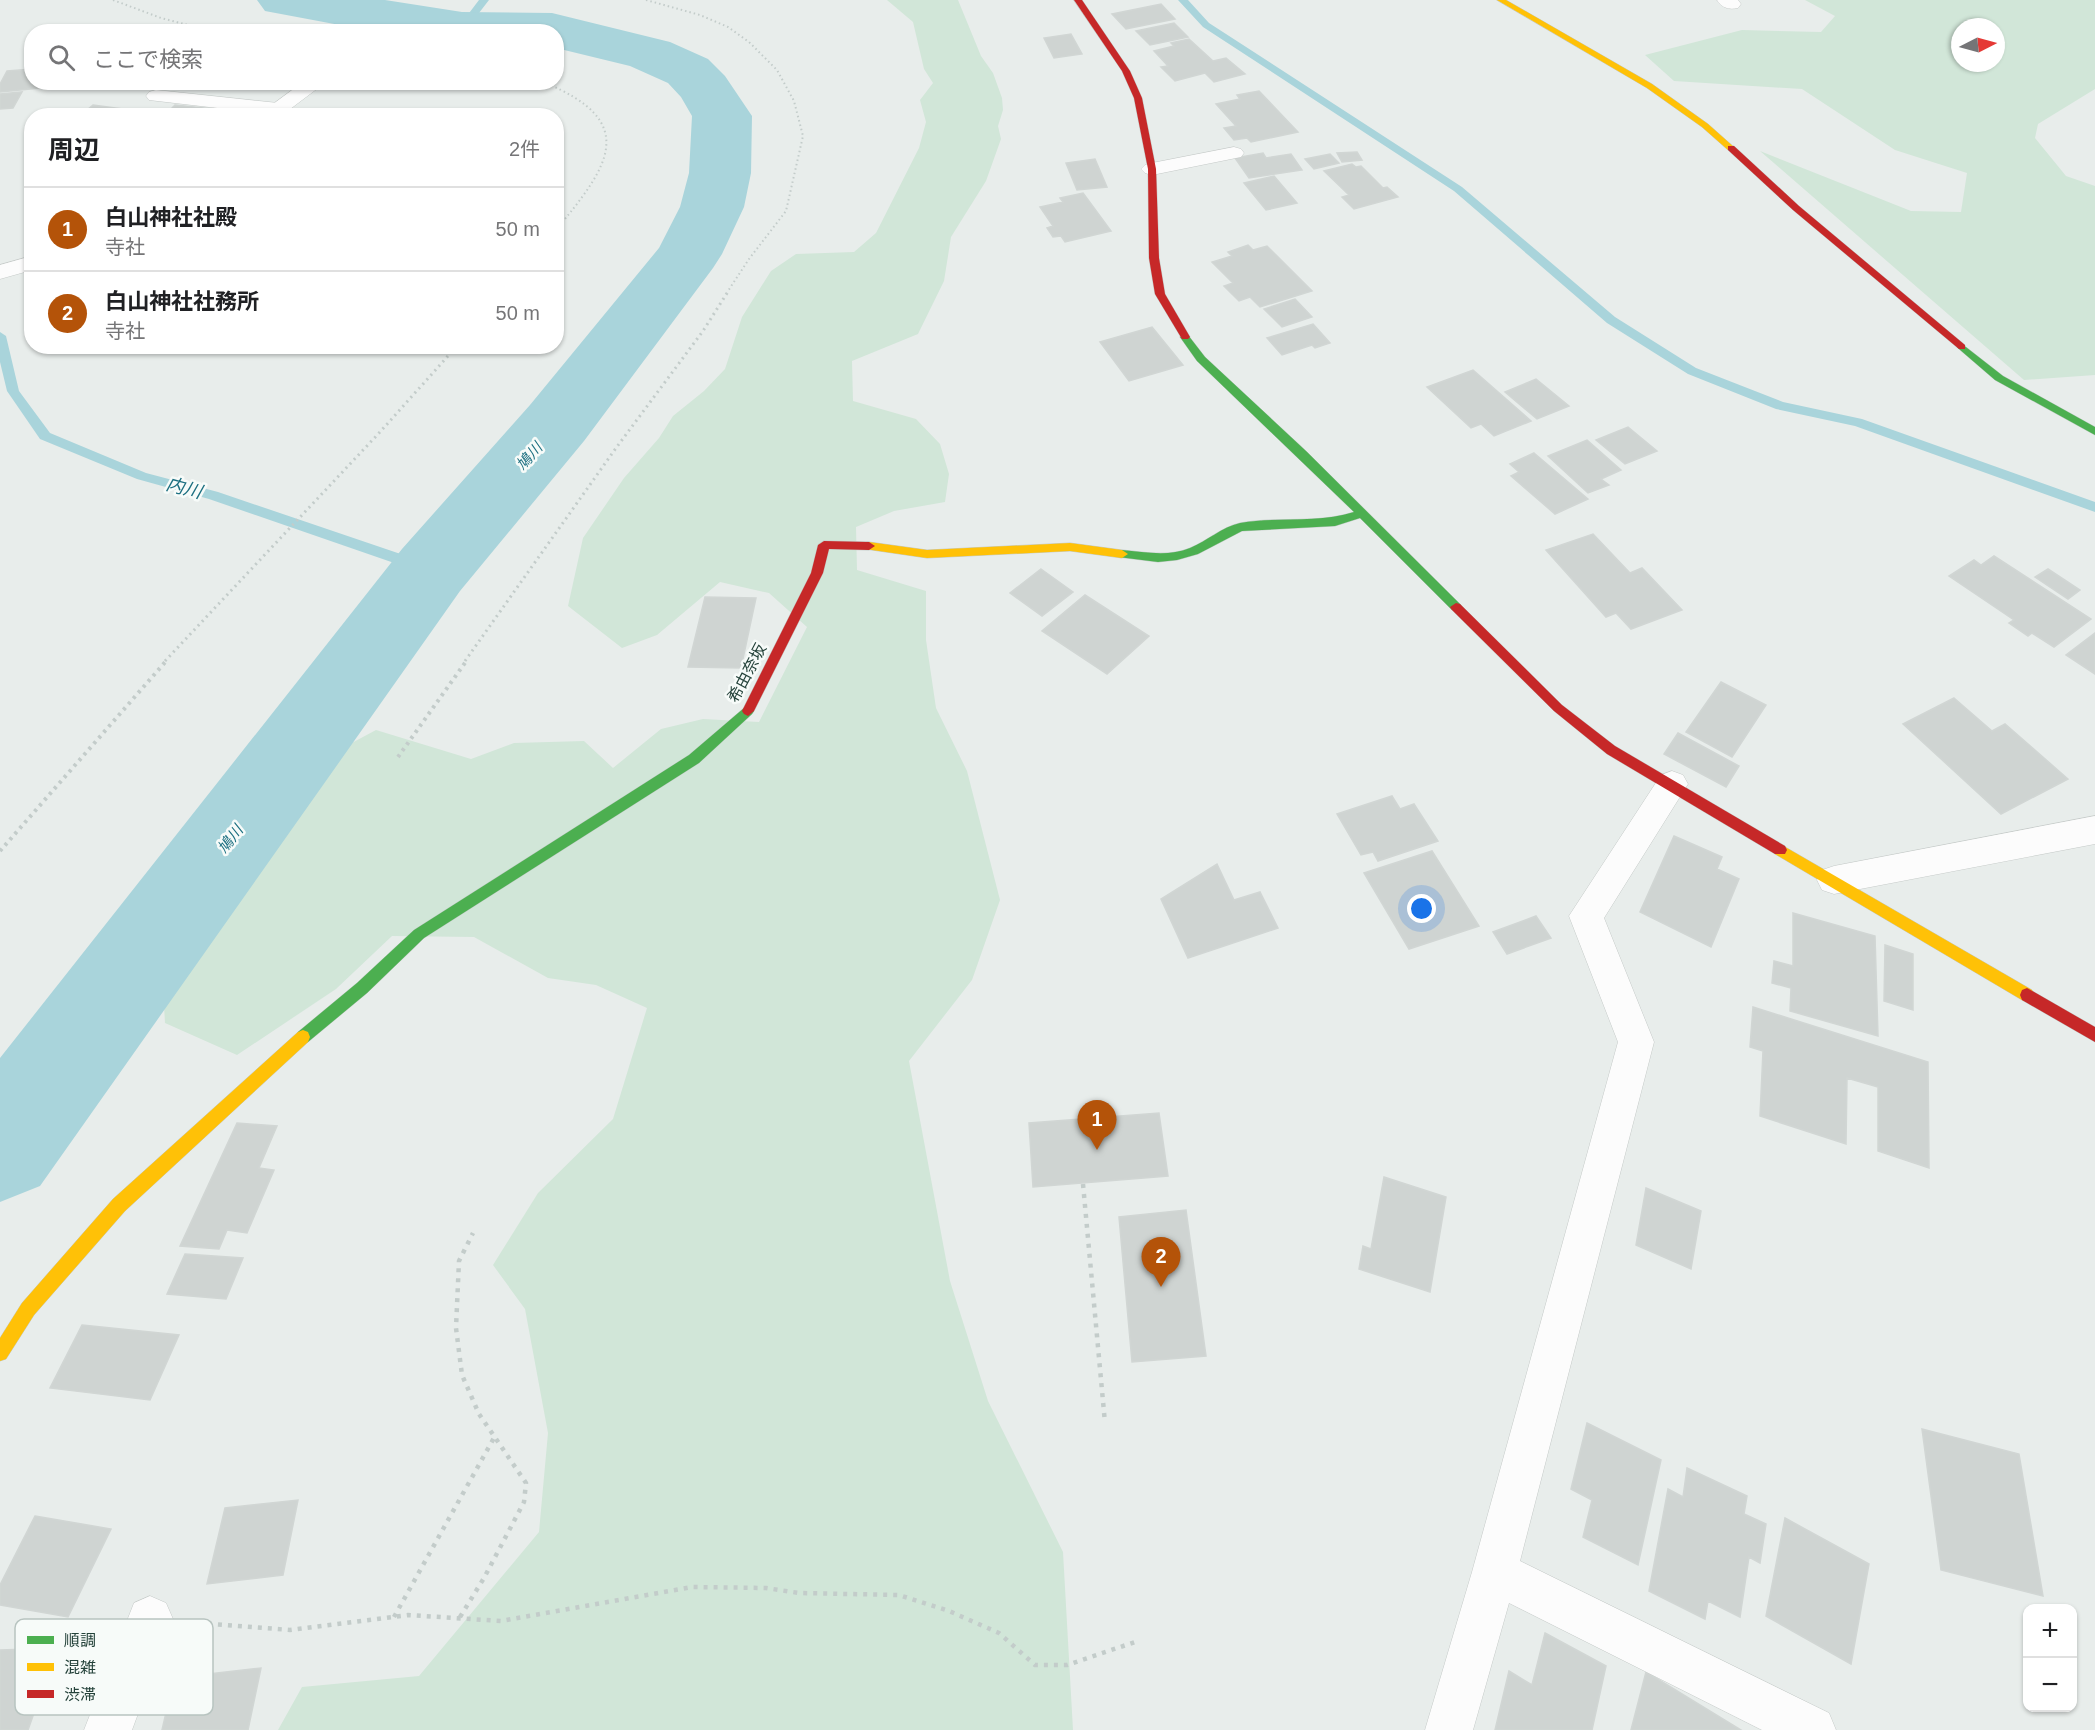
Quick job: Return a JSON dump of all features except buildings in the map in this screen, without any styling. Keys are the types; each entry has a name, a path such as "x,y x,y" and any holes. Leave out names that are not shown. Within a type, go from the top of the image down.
{"street":[{"path":"1078,0 1126,71 1138,99 1152,168 1155,267 1160,294 1179,329 1201,359 1302,454 1558,708 1611,750 2095,1035"},
{"path":"1501,0 1638,77 1699,119 1796,208 1999,378 2095,432"},
{"path":"278,108 305,90"},
{"path":"156,96 243,108"},
{"path":"1152,168 1234,153"},
{"path":"0,272 24,264"},
{"name":"希由奈坂","path":"0,1353 28,1309 119,1205 279,1057 362,988 419,933 694,759 747,713 817,573 824,545 872,546 927,554 1070,547 1158,558 1194,551 1240,527 1335,522 1361,514"},
{"path":"1449,1730 1495,1572 1636,1042 1586,916 1672,784"},
{"path":"1834,880 2095,830"},
{"path":"1495,1572 1812,1730"},
{"path":"108,1730 114,1715"}],"path":[{"path":"113,0 184,24"},
{"path":"398,757 609,458 703,331 749,259 786,211 803,136 794,101 777,70 748,42 728,27 700,15 646,0"},
{"path":"563,90 587,104 600,120 608,149 598,176 564,220"},
{"path":"0,851 197,626 450,354"},
{"path":"1083,1184 1104,1423"},
{"path":"460,1617 484,1578 524,1502 526,1483 479,1414 462,1375 456,1328 459,1261 473,1233"},
{"path":"394,1617 495,1436"},
{"path":"213,1624 290,1630 408,1615 501,1621 692,1587 766,1588 799,1593 900,1595 949,1611 999,1633 1035,1665 1067,1665 1138,1641"}],"green space":[{"path":"887,0 958,0 981,56 993,73 1002,98 1003,110 998,126 1001,139 986,181 951,237 944,281 918,334 852,361 853,401 916,419 940,444 949,474 945,502 894,511 856,527 857,570 926,591 926,640 936,708 967,771 1000,900 972,980 909,1061 950,1281 988,1401 1063,1552 1073,1730 278,1730 302,1687 419,1676 539,1532 548,1433 525,1309 493,1265 538,1193 613,1119 647,1008 596,985 548,978 474,937 392,936 336,989 237,1055 165,1023 162,970 210,909 266,822 320,760 376,730 471,759 514,743 584,741 613,768 661,729 703,719 759,722 807,627 769,593 720,582 657,635 622,648 568,606 583,538 624,478 659,438 673,416 704,391 725,369 742,317 771,271 796,254 854,252 876,233 919,148 926,122 920,100 933,83 924,69 913,22"},
{"path":"1805,0 2095,0 2095,89 2038,124 2035,138 2066,176 2095,186 2095,375 2024,380 1760,151 1911,211 1961,212 1967,173 1895,150 1802,89 1674,81 1645,55 1742,30 1821,32 1835,16"}],"waterway":[{"name":"鳩川","path":"284,0 431,24"},
{"path":"466,24 484,0"},
{"path":"1183,0 1206,25 1458,189 1611,320 1692,371 1780,406 1858,422 2095,507"},
{"name":"鳩川","path":"0,1147 431,570 557,423 689,254 712,207 720,173 722,116 704,88 688,71 650,54 564,33"},
{"name":"内川","path":"0,336 13,391 45,436 142,476 213,495 431,570"}],"traffic: fast":[{"path":"1185,337 1201,359 1302,454 1456,607"},
{"path":"1962,347 1999,378 2095,432"},
{"path":"1122,554 1158,558 1177,556 1194,551 1240,527 1335,522 1361,514"},
{"path":"303,1037 362,988 419,934 694,759 748,711"}],"traffic: slow":[{"path":"1501,0 1591,50 1649,86 1678,105 1731,148"},
{"path":"869,546 927,554 1070,547 1122,554"},
{"path":"1780,850 2027,995"},
{"path":"0,1353 28,1309 119,1205 303,1037"}],"traffic: jam":[{"path":"1078,0 1126,71 1138,98 1152,169 1154,258 1160,294 1185,337"},
{"path":"1731,148 1796,208 1962,347"},
{"path":"748,711 817,573 824,545 869,546"},
{"path":"1456,607 1558,708 1611,750 1780,850"},
{"path":"2027,995 2095,1035"}],"place":[{"name":"白山神社社殿","path":"1097,1150"},
{"name":"白山神社社務所","path":"1161,1287"}]}
